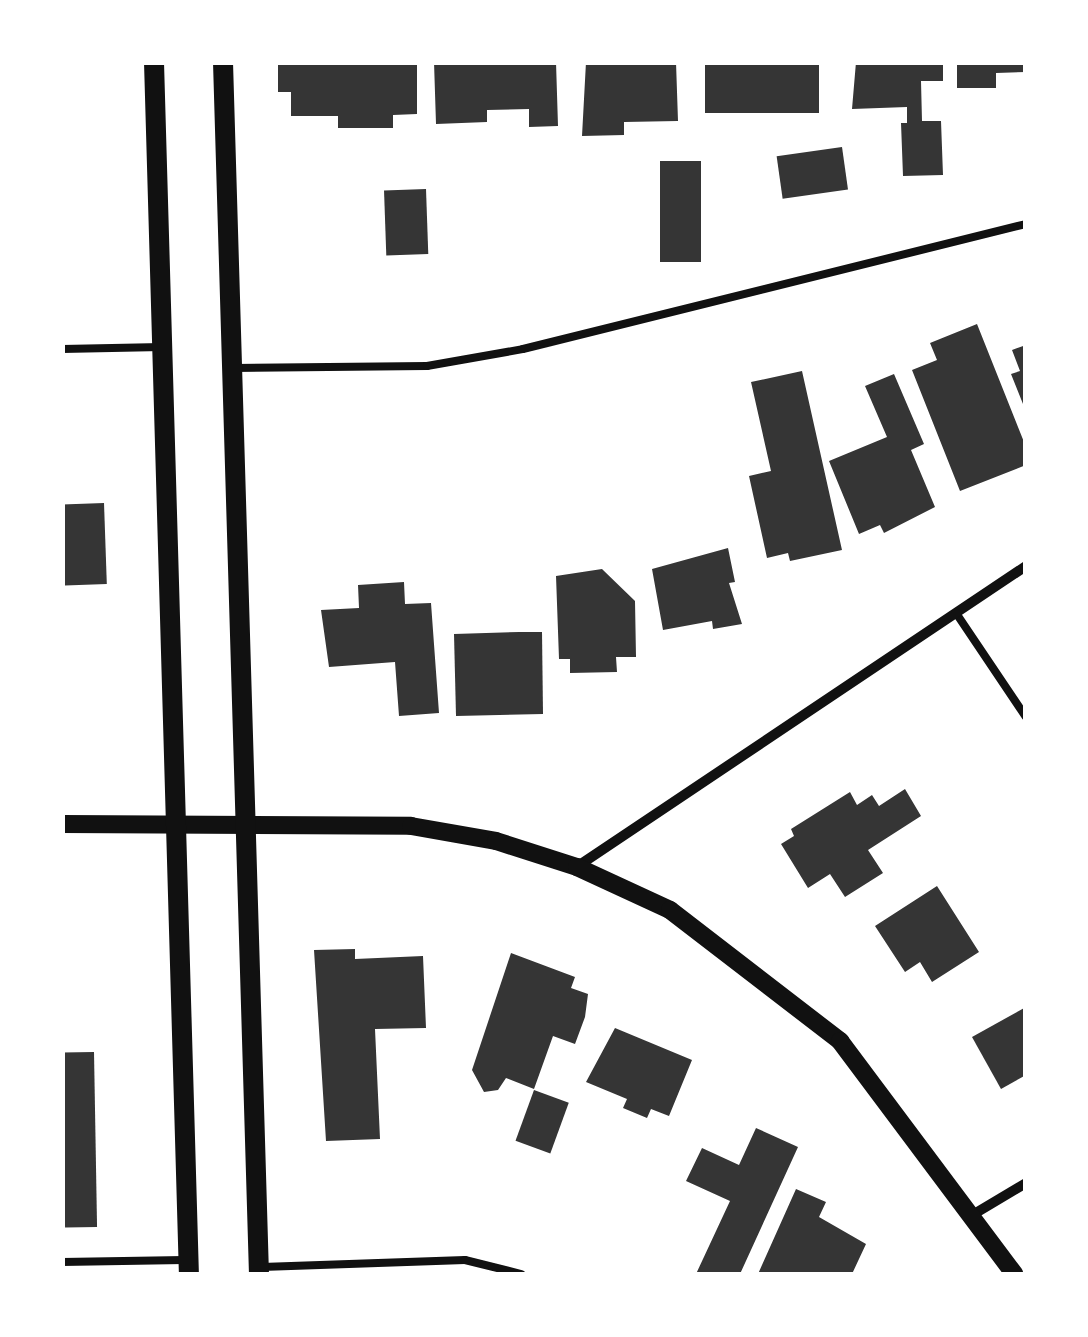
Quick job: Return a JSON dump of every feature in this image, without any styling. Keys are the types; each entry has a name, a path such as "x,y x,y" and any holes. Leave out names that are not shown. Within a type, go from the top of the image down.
{"main road":[{"path":"154,62 189,1267"},
{"path":"223,62 259,1271"}],"street":[{"path":"577,867 1026,566"},
{"path":"62,824 248,821 411,826 496,841 577,867 670,910 840,1041 890,1100 969,1217 1014,1274"},
{"path":"969,1217 1026,1183"}],"lane":[{"path":"233,368 427,366 523,349 1026,224"},
{"path":"62,349 162,348"},
{"path":"956,613 1026,716"},
{"path":"259,1271 465,1260 521,1274"},
{"path":"62,1262 189,1267"}],"building":[{"path":"278,62 417,62 417,114 393,115 393,128 338,128 338,116 291,116 291,92 278,92"},
{"path":"434,62 556,62 558,126 529,127 529,109 487,110 487,122 436,124"},
{"path":"586,62 676,62 678,121 624,122 624,135 582,136"},
{"path":"705,62 819,62 819,113 705,113"},
{"path":"856,62 943,62 943,81 921,81 922,121 941,121 943,175 903,176 901,123 907,123 907,107 852,109"},
{"path":"957,62 1026,62 1026,72 996,73 996,88 957,88"},
{"path":"842,147 848,190 783,199 777,156"},
{"path":"660,161 701,161 701,262 660,262"},
{"path":"426,189 428,254 386,255 384,190"},
{"path":"977,324 1026,447 1026,465 960,491 912,370 937,360 930,343"},
{"path":"1026,345 1025,409 1011,374 1020,371 1012,350"},
{"path":"802,371 842,550 790,561 788,553 767,558 749,476 771,471 751,382"},
{"path":"894,374 924,444 911,450 935,507 884,533 880,525 859,534 829,461 887,437 865,386"},
{"path":"104,503 107,584 65,585 62,504"},
{"path":"728,548 735,582 729,583 742,624 713,629 712,621 663,630 652,569"},
{"path":"602,569 635,601 636,657 616,657 617,672 570,673 570,659 559,659 556,576"},
{"path":"404,582 405,604 431,603 439,713 399,716 395,662 329,667 321,610 359,608 358,585"},
{"path":"542,632 543,714 456,716 454,634"},
{"path":"905,789 921,816 868,850 883,873 845,897 830,874 808,888 781,844 794,836 791,829 850,792 857,805 872,795 879,806"},
{"path":"937,886 979,952 932,982 920,962 905,972 875,926"},
{"path":"355,949 355,959 423,956 426,1028 375,1029 380,1139 326,1141 314,950"},
{"path":"511,953 575,977 571,988 588,994 585,1017 575,1044 553,1036 534,1089 506,1078 498,1090 484,1092 472,1070"},
{"path":"1026,1007 1026,1075 1001,1089 972,1037"},
{"path":"615,1028 692,1060 669,1116 651,1109 647,1118 623,1108 627,1099 586,1082"},
{"path":"94,1052 97,1227 65,1228 62,1053"},
{"path":"534,1090 569,1103 550,1153 516,1141"},
{"path":"756,1128 798,1147 740,1274 696,1274 730,1201 686,1181 702,1148 739,1165"},
{"path":"796,1189 826,1202 819,1217 866,1244 852,1274 758,1274"}]}
